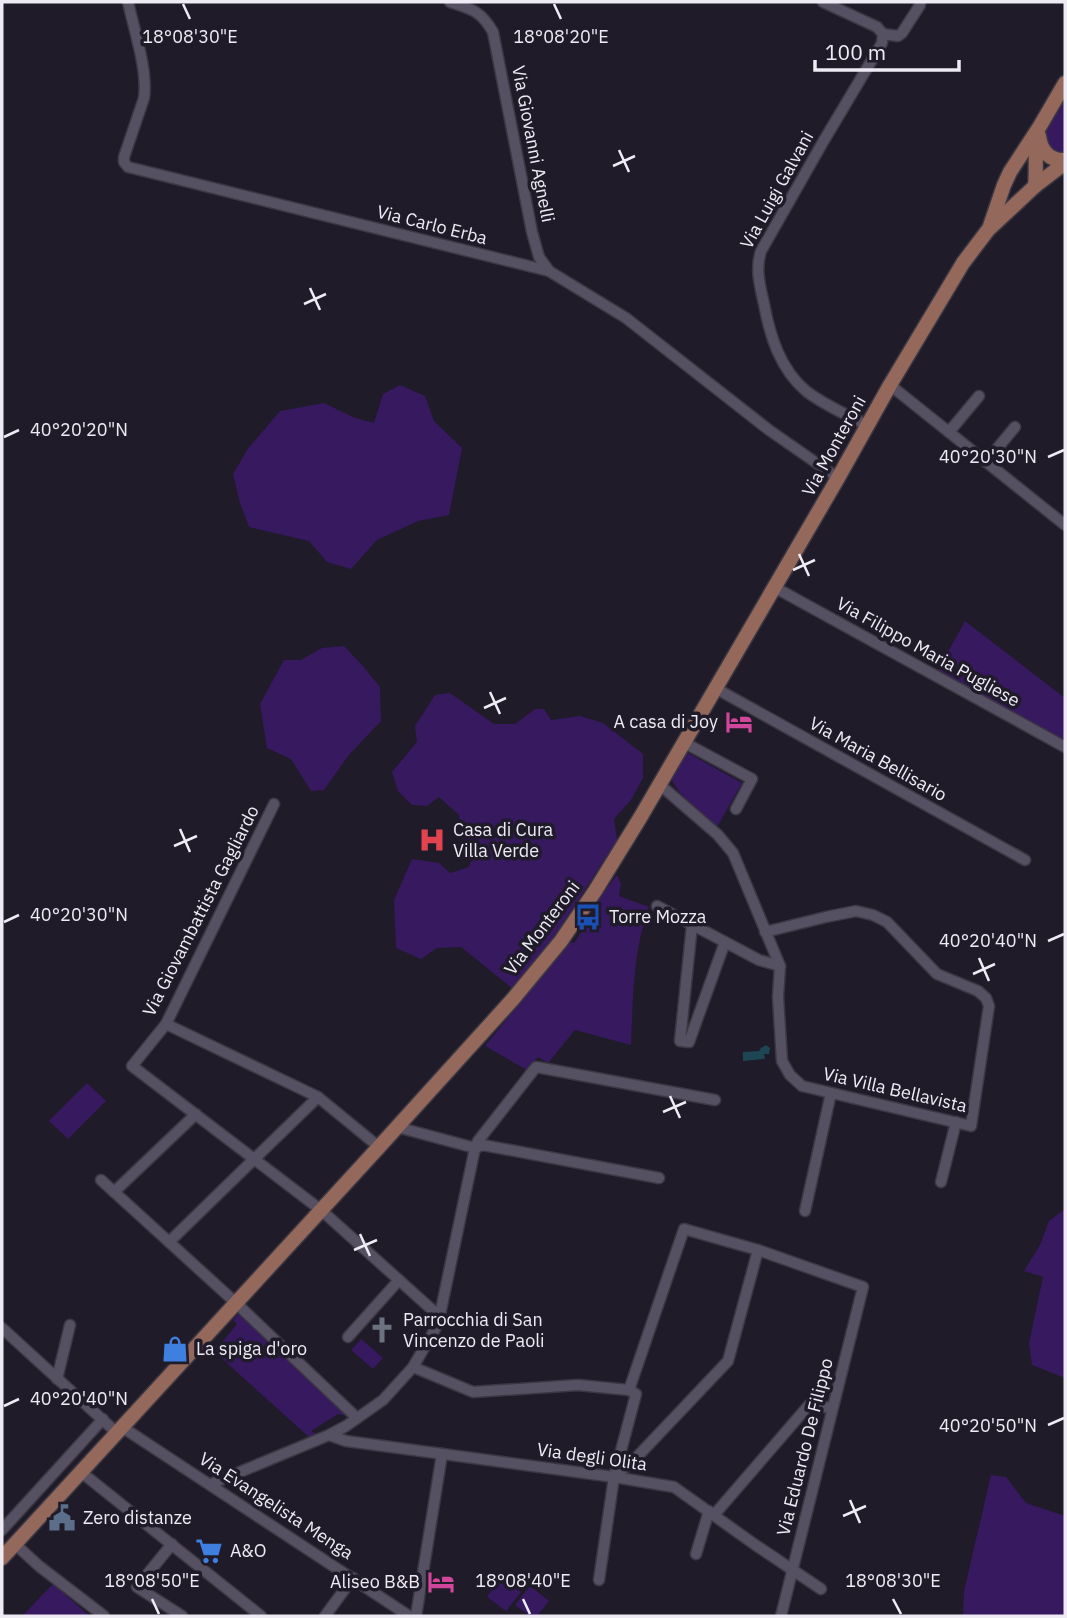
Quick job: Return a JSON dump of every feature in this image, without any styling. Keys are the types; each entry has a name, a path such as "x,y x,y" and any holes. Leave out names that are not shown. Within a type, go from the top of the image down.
{"main road":[{"name":"Via Monteroni","path":"988,230 1004,185 1065,83"},
{"name":"Via Monteroni","path":"1039,130 1044,153 1065,162"},
{"name":"Via Monteroni","path":"1035,186 1034,157 1039,130"},
{"path":"1018,159 1022,177 1028,184 1035,186"},
{"name":"Via Monteroni","path":"2,1558 379,1147 513,999 561,941 595,891 659,784 890,384 963,264 988,230 1065,162"}],"street":[{"name":"Via Carlo Erba","path":"128,2 145,90 124,157 128,167 549,271 615,311 769,430 838,478"},
{"name":"Via Giovanni Agnelli","path":"450,2 479,14 494,32 532,232 539,257 549,271"},
{"path":"823,2 877,27 883,34 898,36 920,5"},
{"name":"Via Luigi Galvani","path":"867,425 807,391 786,368 772,339 757,263 761,251 816,154 882,43 883,34"},
{"path":"890,384 1065,525"},
{"path":"949,432 979,396"},
{"path":"986,462 1015,427"},
{"name":"Via Filippo Maria Pugliese","path":"774,587 1065,747"},
{"name":"Via Maria Bellisario","path":"715,688 1025,860"},
{"path":"683,742 752,779 736,809"},
{"name":"Via Villa Bellavista","path":"659,784 718,835 733,853 765,932 780,966 778,997 782,1061 790,1075 802,1086 971,1126 989,1006 986,998 978,991 936,974 887,922 873,915 856,911 765,932"},
{"name":"Via Giovambattista Gagliardo","path":"196,1114 132,1066 166,1024 274,804"},
{"path":"657,906 759,960 780,966"},
{"path":"692,925 680,1041 689,1042 725,942"},
{"path":"166,1024 318,1097 379,1147"},
{"path":"211,1484 329,1435 383,1400 413,1367 438,1324 475,1148 536,1067 715,1100"},
{"path":"805,1211 831,1093"},
{"path":"169,1242 318,1097"},
{"path":"114,1192 196,1114 321,1210 439,1316"},
{"path":"941,1182 956,1122"},
{"path":"397,1127 475,1148 483,1146 659,1178"},
{"path":"101,1181 236,1303 357,1418"},
{"path":"614,1477 635,1459 728,1361 758,1250 684,1230 629,1390"},
{"name":"Via Eduardo De Filippo","path":"758,1250 863,1287 781,1616"},
{"path":"348,1337 399,1280"},
{"path":"57,1379 70,1325"},
{"name":"Via Evangelista Menga","path":"2,1328 103,1419 211,1484 409,1616"},
{"path":"413,1367 473,1392 578,1385 629,1390 636,1394 614,1477 599,1580"},
{"path":"696,1554 711,1513 809,1405 832,1409"},
{"path":"2,1530 103,1419"},
{"name":"Via degli Olita","path":"329,1435 346,1441 674,1487 821,1589"},
{"path":"416,1616 442,1454"},
{"path":"81,1472 261,1616"},
{"path":"15,1544 104,1616"},
{"path":"172,1545 137,1587 182,1616"},
{"path":"325,1616 353,1578"}],"shaded area":[{"path":"1065,98 1065,156 1047,149 1045,134"},
{"path":"400,385 425,396 434,421 462,448 449,515 418,521 377,540 351,569 327,562 309,541 249,527 233,474 247,450 280,411 324,403 355,418 374,423 383,394"},
{"path":"965,621 1065,698 1065,740 938,670"},
{"path":"344,646 380,687 381,721 348,756 324,790 311,791 291,759 267,748 260,704 284,660 301,660 322,648"},
{"path":"450,693 494,724 515,724 535,709 544,709 551,720 580,716 603,723 643,754 643,778 631,800 614,819 617,840 549,945 512,988 461,947 437,948 421,959 396,948 394,900 412,859 439,863 450,873 469,867 475,850 462,836 459,815 439,797 427,806 412,805 398,791 392,772 417,742 415,726 435,695"},
{"path":"688,753 742,783 717,827 680,793 671,779"},
{"path":"617,875 621,884 619,896 649,907 637,958 631,1045 575,1030 548,1063 538,1057 527,1070 485,1046 569,942 574,943 597,908 594,905"},
{"path":"87,1083 106,1101 68,1139 49,1121"},
{"path":"1065,1209 1065,1378 1032,1365 1029,1343 1043,1277 1024,1271 1040,1245 1049,1221"},
{"path":"237,1315 348,1416 338,1414 311,1431 317,1434 310,1438 208,1346 211,1343 219,1346 237,1324 233,1320"},
{"path":"361,1339 383,1358 373,1369 351,1350"},
{"path":"991,1475 1006,1477 1026,1503 1065,1516 1065,1616 963,1616 964,1591"},
{"path":"501,1577 521,1592 506,1611 487,1597"},
{"path":"53,1584 85,1612 90,1616 22,1616"},
{"path":"530,1586 549,1601 537,1616 530,1616 515,1605"}],"water":[{"path":"766,1045 770,1048 769,1054 764,1054 765,1059 743,1061 743,1052 759,1051"}],"place":[{"name":"A casa di Joy","path":"739,722"},
{"name":"Casa di Cura Villa Verde","path":"432,840"},
{"name":"Torre Mozza","path":"588,917"},
{"name":"Parrocchia di San Vincenzo de Paoli","path":"382,1330"},
{"name":"La spiga d'oro","path":"175,1349"},
{"name":"Zero distanze","path":"62,1518"},
{"name":"A&O","path":"209,1551"},
{"name":"Aliseo B&B","path":"441,1582"}]}
